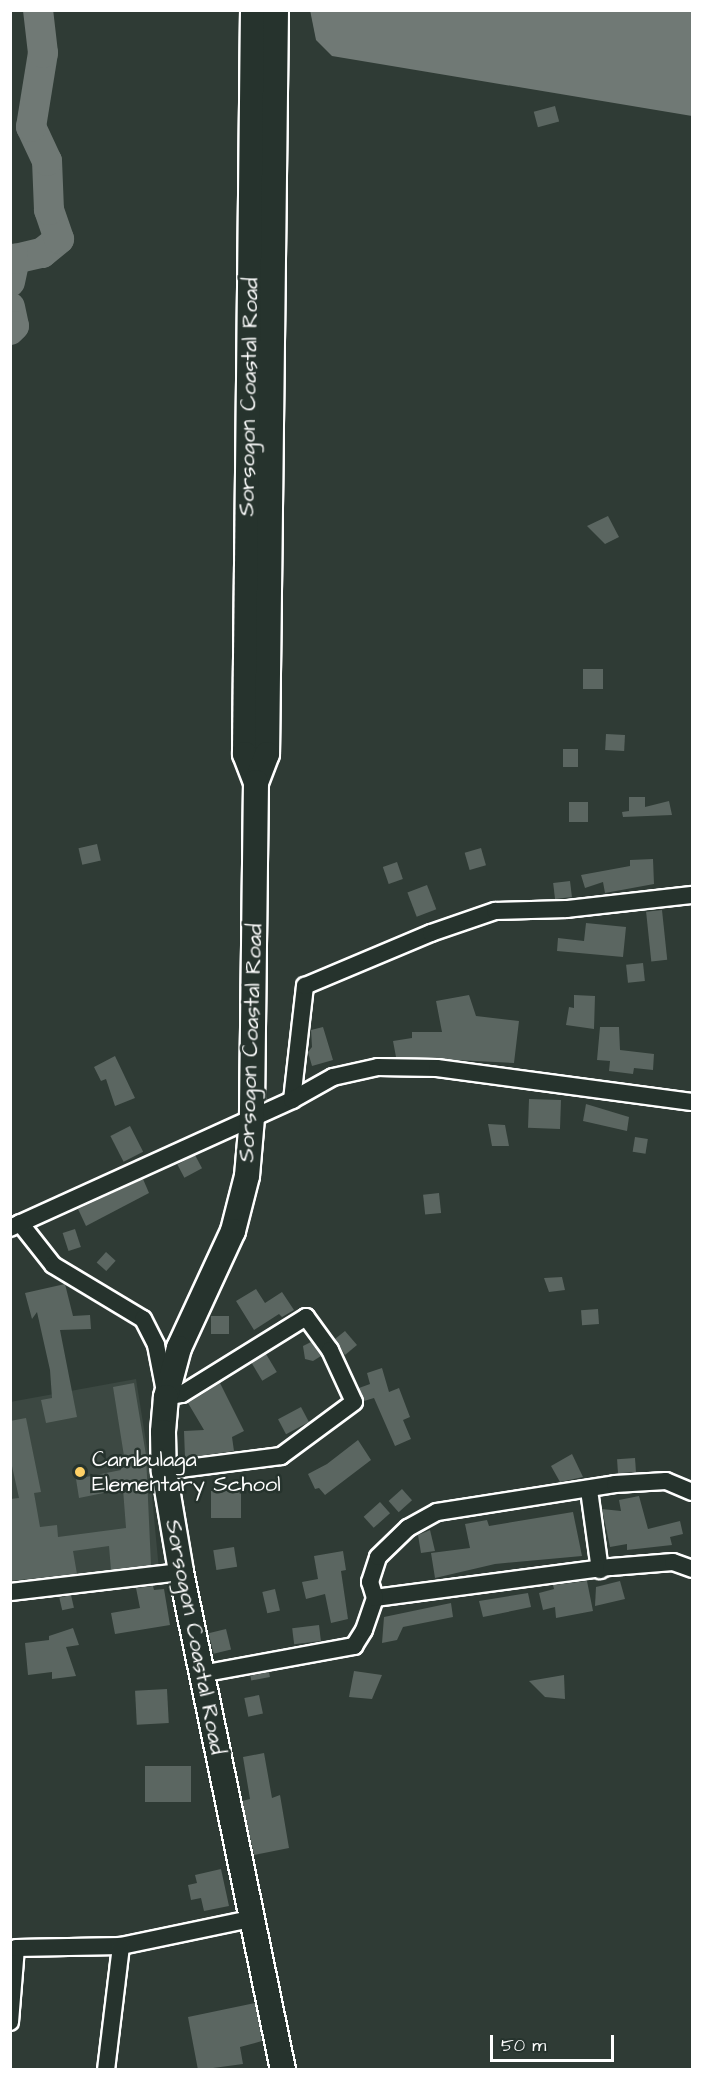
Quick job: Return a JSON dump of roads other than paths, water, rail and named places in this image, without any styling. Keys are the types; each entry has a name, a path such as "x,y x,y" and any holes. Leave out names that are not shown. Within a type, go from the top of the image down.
{"highway":[{"name":"Sorsogon Coastal Road","path":"253,10 264,67 267,754 256,782 252,1118 247,1176 233,1231 179,1348 166,1397 164,1471 201,1674 283,2070"},
{"name":"Sorsogon Coastal Road","path":"264,67 276,10"}],"street":[{"path":"292,1100 305,986 431,933 495,911 567,909 693,895"},
{"path":"164,1471 281,1456 354,1402 330,1350 306,1317 182,1394 166,1397 156,1345 143,1319 52,1265 15,1226 292,1100 333,1077 378,1067 437,1068 693,1102"},
{"path":"201,1674 354,1646 364,1630 375,1598 370,1582 378,1557 408,1528 437,1512 615,1484 666,1481 693,1492"},
{"path":"588,1490 600,1570"},
{"path":"375,1598 673,1562 693,1569"},
{"path":"10,1592 181,1572"},
{"path":"10,2022 13,1948 121,1946 250,1919"},
{"path":"106,2070 121,1946"}],"waterway":[{"path":"10,282 15,259 42,253 59,239 49,210 47,161 31,127 43,53 38,10"},
{"path":"10,307 14,326 10,330"}],"place":[{"name":"Cambulaga Elementary School","path":"80,1472"}]}
